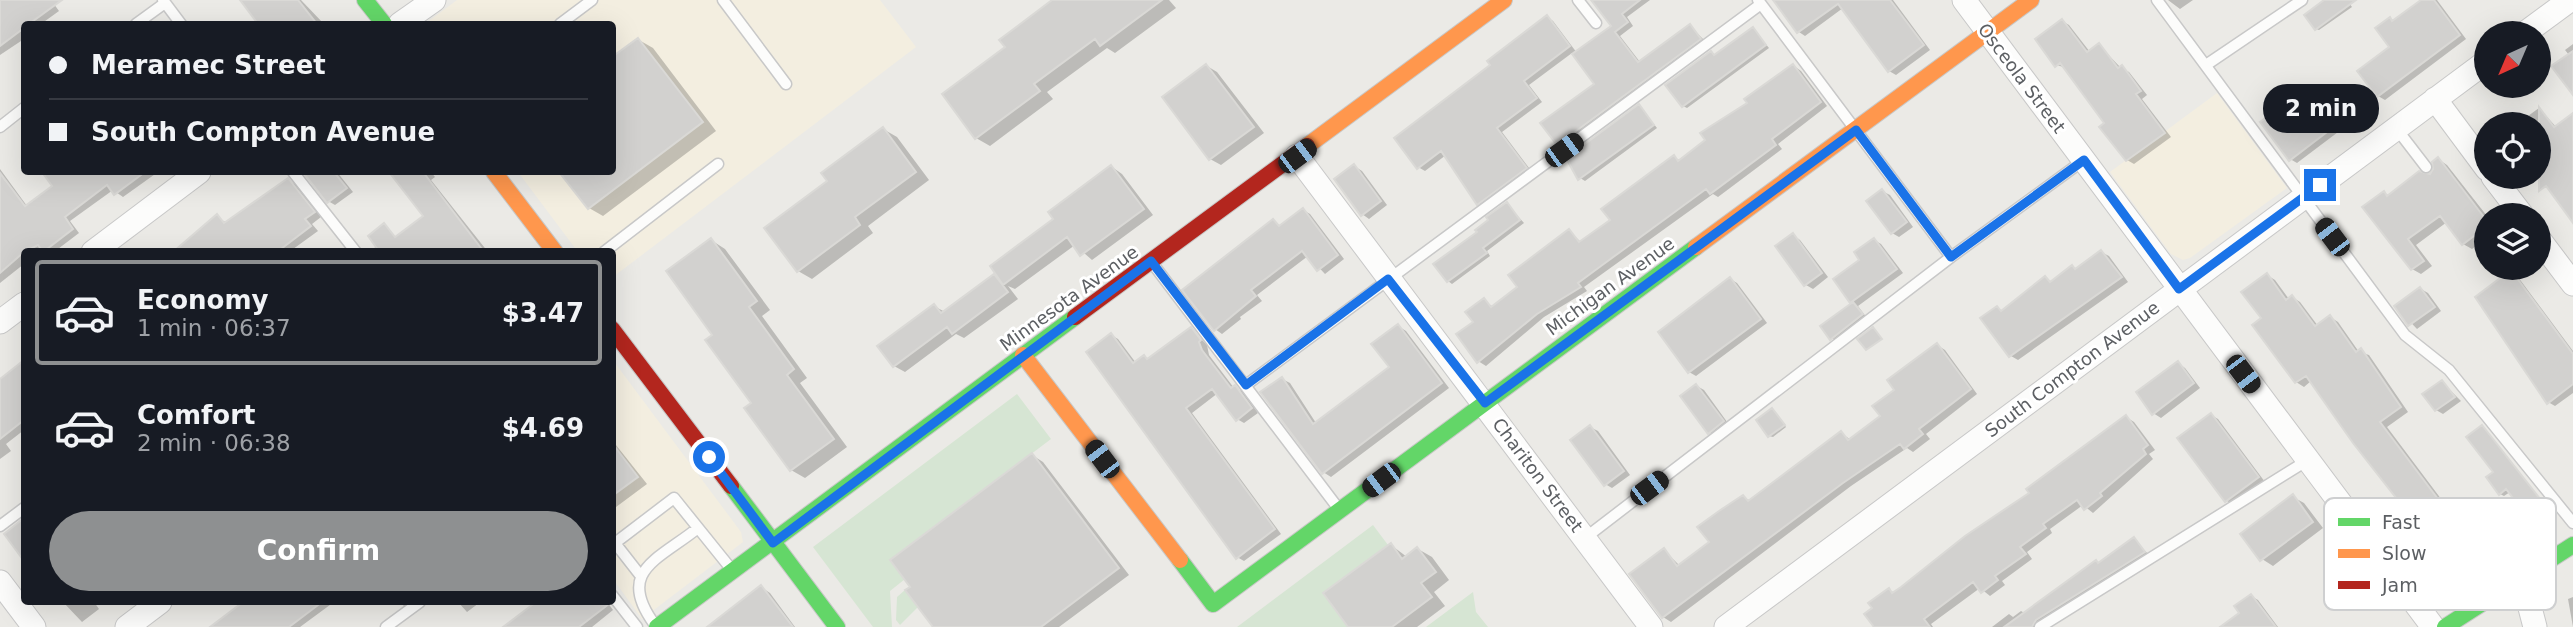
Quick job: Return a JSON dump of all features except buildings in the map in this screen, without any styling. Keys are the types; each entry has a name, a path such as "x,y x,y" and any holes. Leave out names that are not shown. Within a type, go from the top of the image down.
{"street":[{"path":"365,0 382,21"},
{"path":"404,21 433,0"},
{"name":"Minnesota Avenue","path":"657,627 1023,355 1297,156 1504,0"},
{"name":"Osceola Street","path":"1964,0 2336,498"},
{"name":"Michigan Avenue","path":"1023,355 1213,604 2031,0"},
{"path":"2544,21 2567,6"},
{"name":"South Compton Avenue","path":"1726,627 2474,70"},
{"path":"2435,99 2474,152"},
{"name":"Chariton Street","path":"1297,156 1651,627"},
{"path":"98,248 195,175"},
{"path":"496,175 552,248"},
{"path":"2502,189 2513,203"},
{"path":"2551,255 2573,284"},
{"path":"0,322 21,306"},
{"path":"616,334 837,627"},
{"path":"2556,556 2573,545"},
{"path":"0,582 34,627"},
{"path":"127,627 156,605"},
{"name":"Osceola Street","path":"2420,610 2433,627"},
{"path":"2445,627 2472,610"},
{"path":"2530,610 2535,627"}],"lane":[{"path":"564,21 592,0"},
{"path":"723,0 786,84"},
{"path":"1578,0 1596,23"},
{"path":"2157,0 2405,335 2449,370 2553,498"},
{"path":"2206,65 2302,0"},
{"path":"140,21 164,2 179,21"},
{"path":"1246,385 1760,2 1951,257"},
{"path":"0,127 21,110"},
{"path":"2396,128 2426,167"},
{"path":"1585,538 1951,257 2084,160"},
{"path":"609,248 718,164"},
{"path":"295,175 353,248"},
{"path":"1151,261 1340,510"},
{"path":"2040,627 2308,460"},
{"path":"616,542 674,498 733,571"},
{"path":"2556,502 2573,523"},
{"path":"0,526 21,510"},
{"path":"657,627 641,605 637,587 640,575 698,528"},
{"path":"616,544 640,575"},
{"path":"616,600 637,627"},
{"path":"386,627 416,605"}],"shaded area":[{"path":"457,0 880,0 916,47 616,275 616,248 575,248 520,175 616,175 616,21 429,21"},
{"path":"2217,93 2287,188 2190,258 2183,260 2171,254 2110,172"},
{"path":"616,364 741,532 743,542 642,619 616,583"}],"green space":[{"path":"1017,394 1051,439 891,560 905,579 890,591 892,627 873,627 813,547"},
{"path":"1373,525 1388,545 1324,593 1348,627 1237,627"},
{"path":"905,590 918,607 900,625 896,620 897,597"},
{"path":"1473,592 1476,612 1488,627 1426,627"}],"traffic: fast":[{"path":"365,0 382,21"},
{"path":"1180,560 1213,604 1696,247"},
{"path":"657,627 1075,317"},
{"path":"731,486 837,627"},
{"path":"2556,556 2573,545"},
{"path":"2445,627 2472,610"}],"traffic: slow":[{"path":"1307,146 1504,0"},
{"path":"1696,247 2031,0"},
{"path":"496,175 552,248"},
{"path":"1023,355 1180,560"}],"traffic: jam":[{"path":"1075,317 1307,146"},
{"path":"616,334 731,486"}],"route":[{"path":"709,457 773,543 1151,261 1246,385 1388,279 1485,403 1856,130 1951,257 2084,160 2179,289 2320,185"}]}
